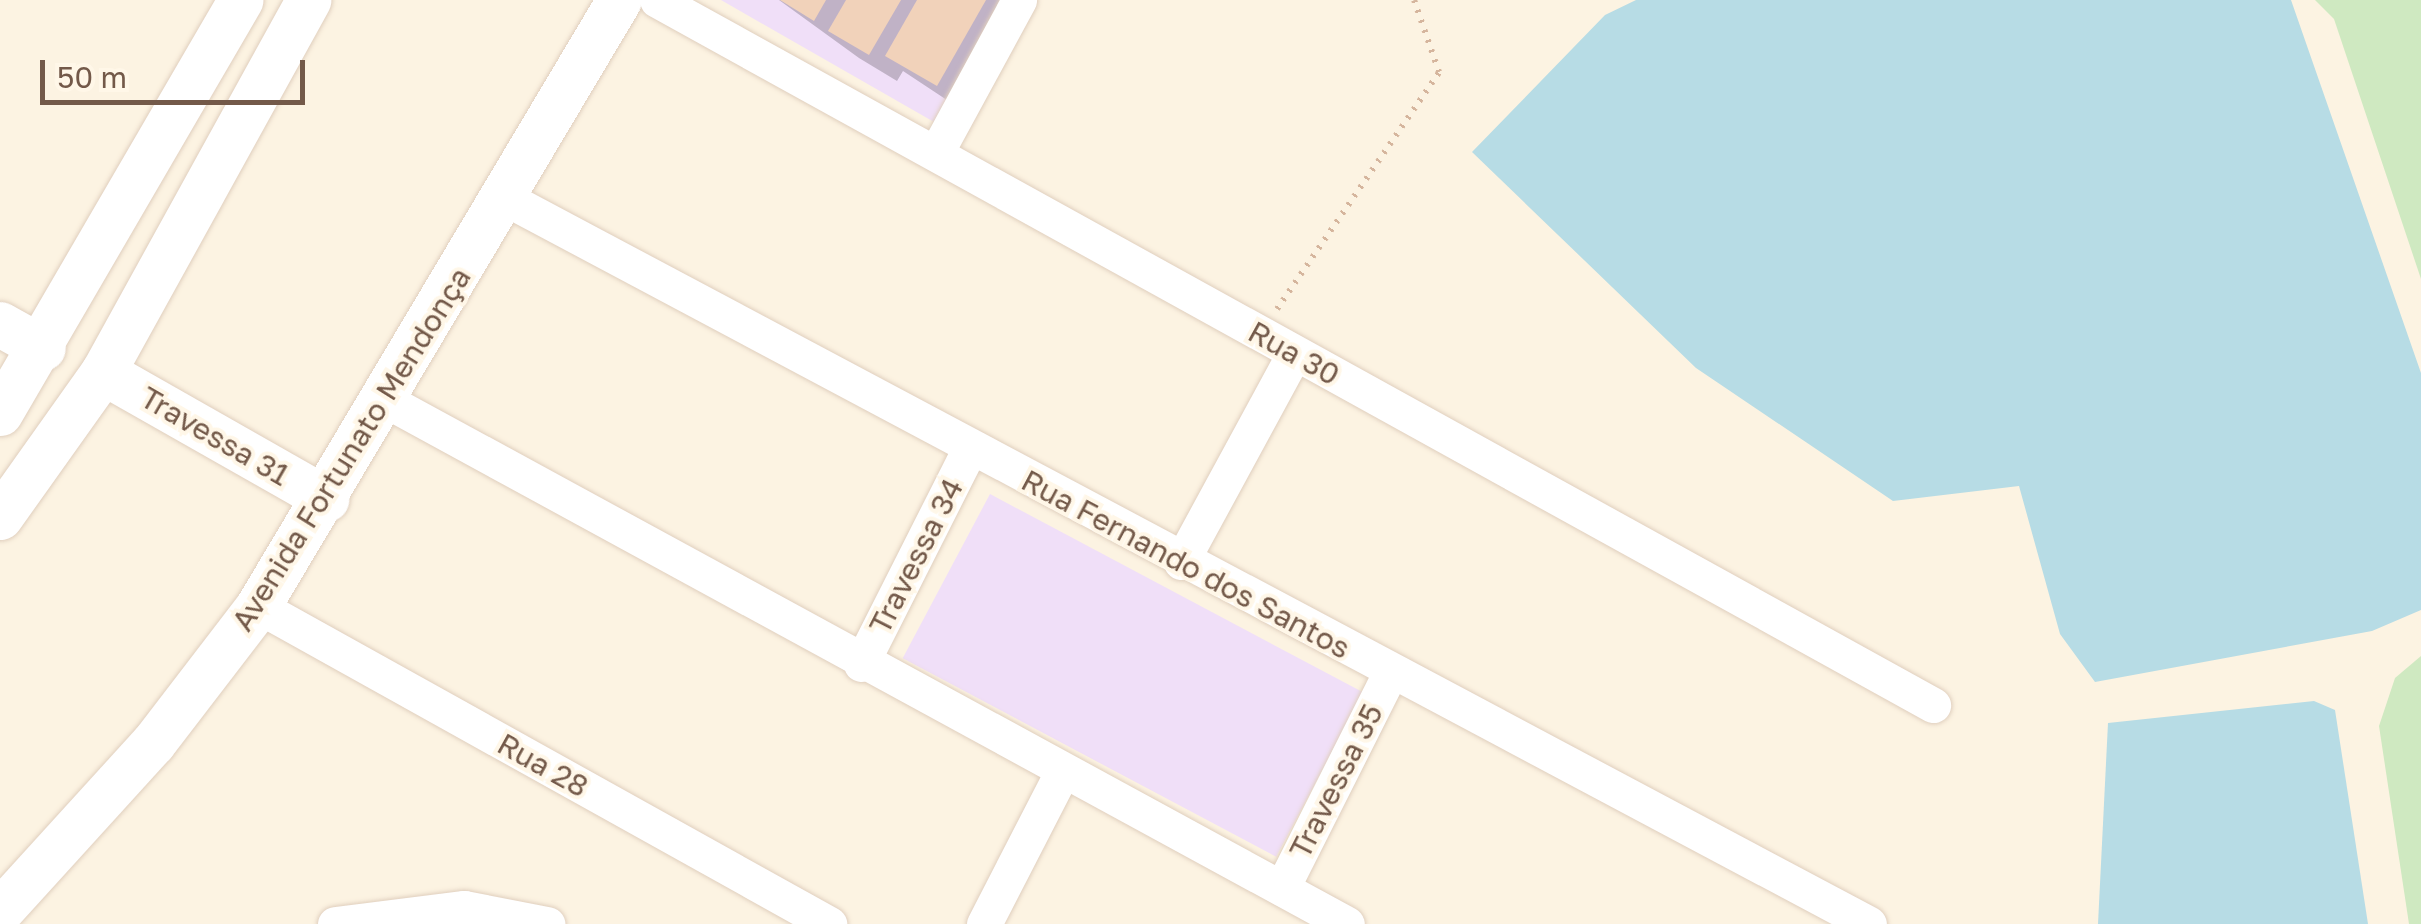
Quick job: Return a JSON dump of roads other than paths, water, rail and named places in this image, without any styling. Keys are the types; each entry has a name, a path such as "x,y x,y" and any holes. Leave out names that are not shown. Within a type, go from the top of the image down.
{"street":[{"path":"0,413 44,348 240,0"},
{"path":"0,518 104,372 308,0"},
{"name":"Avenida Fortunato Mendonça","path":"0,912 152,744 258,606 387,401 619,0"},
{"name":"Rua 30","path":"657,0 936,150 1294,354 1933,704"},
{"path":"936,150 1018,0"},
{"name":"Rua Fernando dos Santos","path":"505,198 1181,562 1869,924"},
{"path":"0,324 44,348"},
{"path":"1181,562 1294,354"},
{"name":"Travessa 31","path":"104,372 326,499"},
{"path":"387,401 1061,774 1347,924"},
{"name":"Travessa 34","path":"862,664 970,448"},
{"name":"Rua 28","path":"258,606 829,924"},
{"name":"Travessa 35","path":"1282,888 1390,673"},
{"path":"984,924 1061,774"},
{"path":"335,924 464,908 547,924"}],"water":[{"path":"1636,0 2291,0 2421,373 2421,610 2372,631 2095,682 2060,634 2019,486 1893,501 1696,368 1472,152 1605,15"},
{"path":"2314,701 2335,710 2368,924 2098,924 2108,723"}]}
